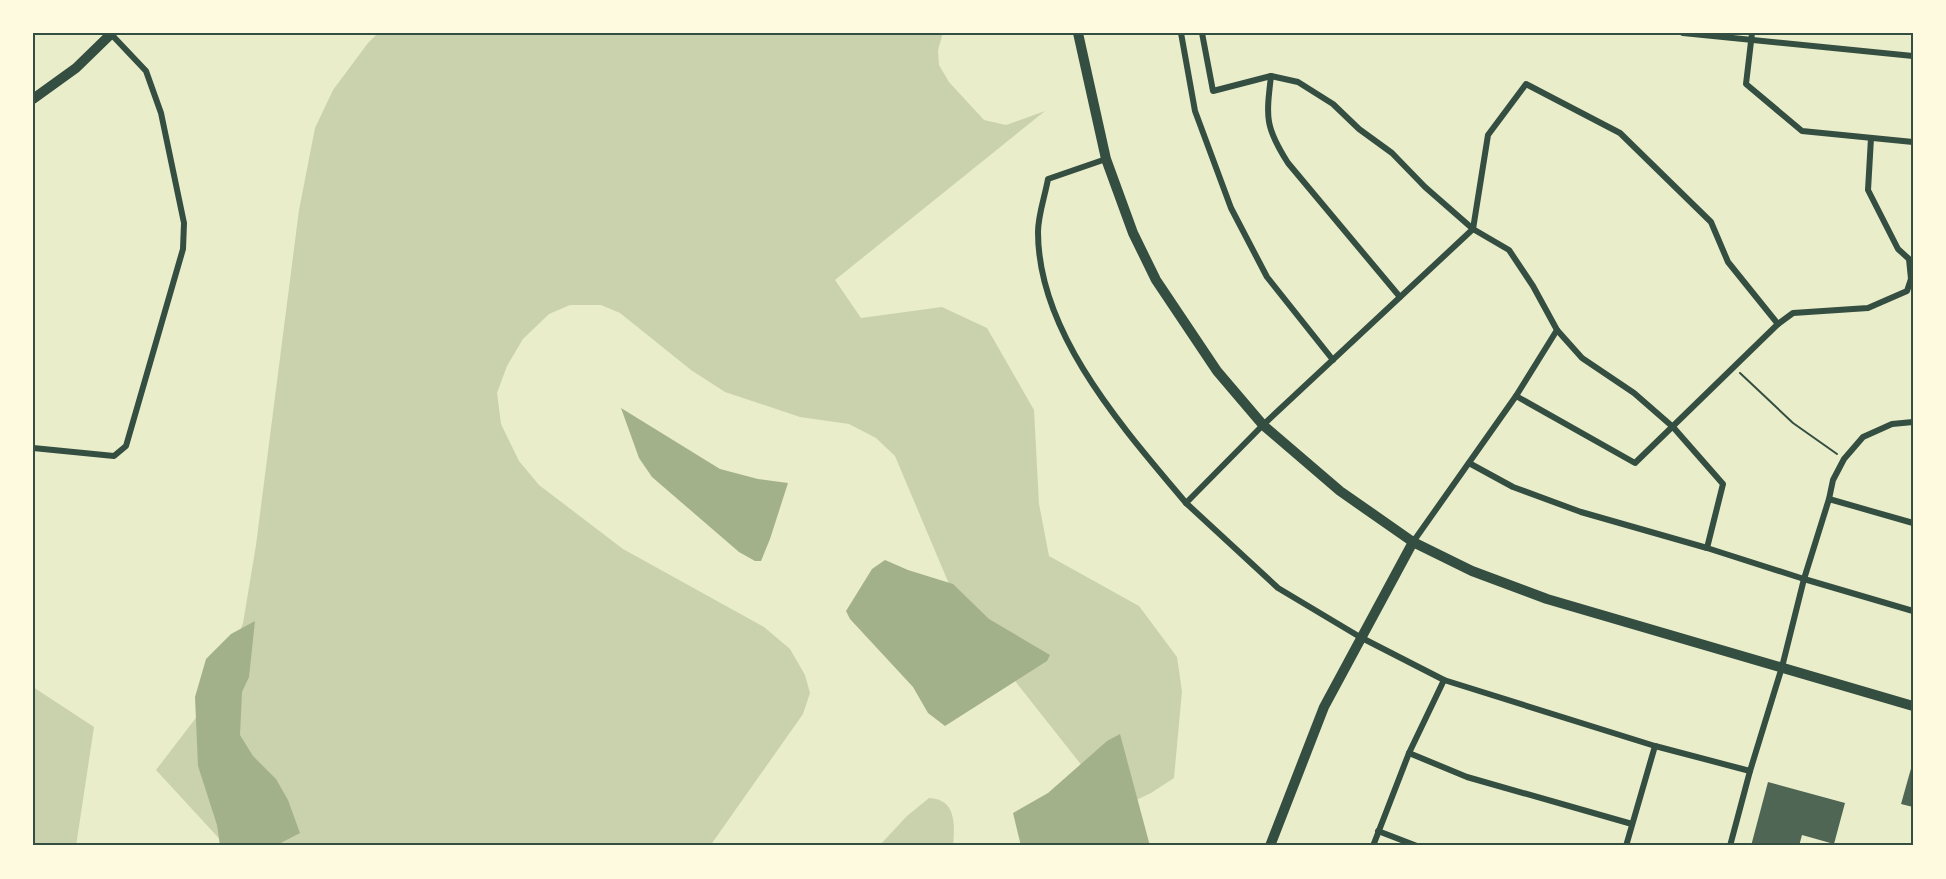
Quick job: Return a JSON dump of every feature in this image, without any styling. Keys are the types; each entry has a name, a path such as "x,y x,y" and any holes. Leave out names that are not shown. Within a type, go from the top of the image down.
{"street":[{"path":"33,99 76,68 111,33 146,70 161,113 184,223 183,249 126,446 114,456 33,448"},
{"path":"1078,33 1106,159 1133,233 1156,280 1217,371 1263,425 1340,491 1413,542 1472,571 1547,599 1913,706"},
{"path":"1181,33 1195,111 1231,208 1267,277 1333,360"},
{"path":"1202,33 1213,91 1271,76 1298,82 1333,104 1359,129 1392,153 1425,187 1473,229 1509,250 1533,286 1557,330 1582,358 1634,393 1673,427 1723,484 1707,548"},
{"path":"1683,33 1752,36 1913,56"},
{"path":"1752,36 1746,84 1802,131 1913,142"},
{"path":"1271,76 1266,111 1273,140 1288,164 1400,297"},
{"path":"1186,503 1263,425 1473,229 1488,135 1526,84 1620,133 1711,222 1728,262 1778,324"},
{"path":"1516,396 1635,463 1778,324 1793,314 1868,308 1907,291 1911,279 1910,259 1898,249 1868,190 1871,138"},
{"path":"1106,159 1048,179 1038,231 1041,268 1049,302 1092,382 1130,437 1186,503 1278,588 1360,637 1444,680 1655,746 1750,771"},
{"path":"1270,846 1324,707 1360,637 1413,542 1516,396 1557,330"},
{"path":"1730,846 1833,480 1844,459 1863,437 1892,424 1913,422"},
{"path":"1469,463 1513,487 1581,512 1913,611"},
{"path":"1829,499 1913,523"},
{"path":"1373,846 1409,753 1444,680"},
{"path":"1626,846 1655,746"},
{"path":"1409,753 1467,777 1632,824"},
{"path":"1378,831 1417,846"}],"path":[{"path":"1734,368 1792,423 1844,459"}],"shaded area":[{"path":"378,33 943,33 938,50 939,65 949,82 984,120 1006,125 1045,111 835,280 861,318 942,307 987,328 1034,410 1039,504 1049,556 1139,606 1177,657 1182,691 1174,778 1128,804 1094,781 966,619 895,456 876,438 849,424 800,417 725,392 691,370 620,313 601,305 570,305 549,314 523,339 507,366 497,393 501,424 519,461 539,485 623,549 764,627 790,649 805,675 810,693 803,714 710,846 226,846 156,770 205,706 226,669 243,623 256,545 299,210 315,128 333,90"},
{"path":"621,408 720,469 758,479 788,483 761,561 755,561 739,552 652,477 639,458"},
{"path":"885,560 953,584 989,619 1050,655 1047,661 945,726 928,713 913,687 850,619 846,611 872,569"},
{"path":"255,621 249,677 242,692 240,735 253,756 276,779 288,800 300,833 275,846 220,846 217,825 198,766 195,697 206,659 231,634"},
{"path":"33,687 94,727 76,846 33,846"},
{"path":"1120,734 1150,846 1021,846 1013,813 1048,793 1107,741"},
{"path":"929,798 938,799 944,803 952,814 953,846 879,846 907,816"}],"building":[{"path":"1913,765 1913,807 1901,804"},
{"path":"1768,782 1845,803 1834,844 1802,835 1799,846 1751,846"}]}
